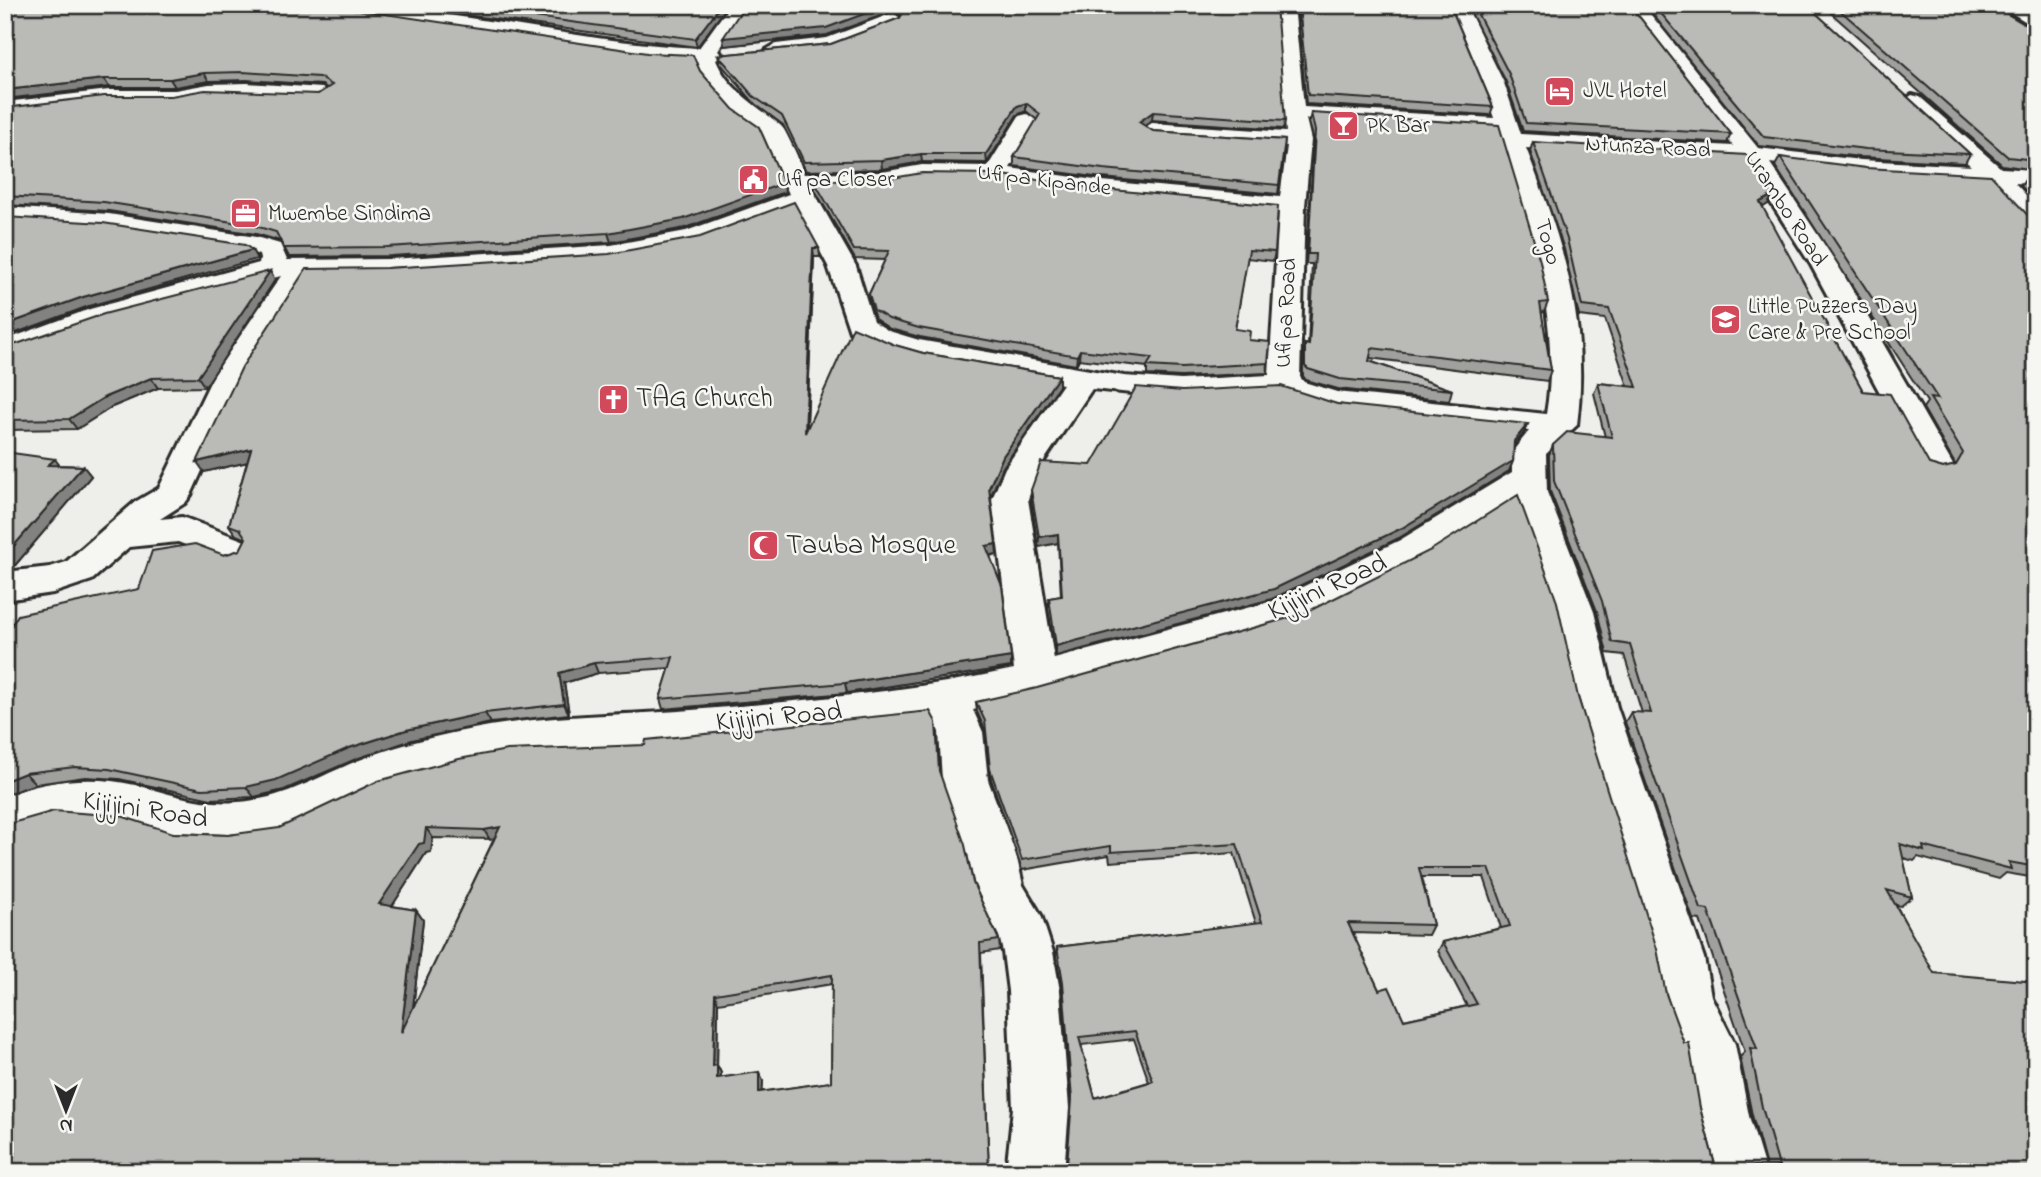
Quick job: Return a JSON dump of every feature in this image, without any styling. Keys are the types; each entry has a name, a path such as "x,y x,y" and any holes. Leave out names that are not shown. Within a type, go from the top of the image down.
{"street":[{"path":"330,5 649,52 704,56 735,54"},
{"path":"704,56 740,5"},
{"name":"Ufipa Road","path":"1285,5 1293,112 1299,140 1292,206 1284,379 1307,394 1335,401 1561,425"},
{"name":"Togo","path":"1457,5 1493,83 1549,247 1567,329 1566,394 1561,425"},
{"name":"Urambo Road","path":"1633,5 1751,154 1809,241 1881,362 1936,465"},
{"path":"2008,5 2036,22"},
{"path":"761,52 831,44 893,19"},
{"path":"704,56 711,74 745,111 773,131 800,190 842,266 860,326 878,337 915,348 1083,378 1181,389 1287,383"},
{"path":"1893,84 1992,174 2036,222"},
{"path":"5,108 109,96 175,96 185,93 247,90 322,94"},
{"name":"Ntunza Road","path":"1293,112 1751,154 1861,167 2036,177"},
{"path":"995,173 1027,121"},
{"path":"1152,130 1299,140"},
{"name":"Ufipa Kipande","path":"5,350 100,315 285,268 455,264 622,251 692,239 800,190 815,179 882,179 922,172 995,173 1102,188 1292,206"},
{"path":"5,215 109,222 256,245 271,250 274,259 285,268 229,376 173,495 148,510 79,571 53,580 6,587"},
{"path":"1036,680 1010,499 1022,468 1083,378"},
{"path":"1561,425 1544,436 1529,452 1529,492 1574,612 1596,707 1678,958 1686,1002 1708,1044 1721,1116 1737,1172"},
{"name":"Kijijini Road","path":"5,816 38,803 65,799 132,804 183,820 237,822 286,815 373,774 464,749 512,740 680,728 947,700 1036,680 1285,612 1413,549 1527,478"},
{"path":"120,536 182,529 232,551"},
{"path":"947,700 961,732 965,780 992,854 1000,891 1023,931 1028,952 1034,991 1041,1108 1035,1172"}],"building":[{"path":"23,5 325,5 647,53 693,55 700,71 733,109 759,127 784,183 683,219 608,233 387,247 284,248 276,232 252,225 104,202 5,196 5,108 104,96 171,96 205,90 318,94 332,85 319,77 243,72 204,73 170,79 104,79 5,90 5,12"},
{"path":"448,5 721,5 695,39"},
{"path":"745,5 888,5 826,28 723,38"},
{"path":"897,5 1003,5 1011,10 1018,5 1276,5 1285,121 1153,112 1139,122 1153,131 1285,140 1279,185 1103,169 1014,157 1040,114 1026,103 1017,106 986,154 921,154 881,160 804,162 782,116 753,96 718,55 831,44 900,18 904,11"},
{"path":"1299,5 1450,5 1493,107 1308,95"},
{"path":"1473,5 1630,5 1731,134 1526,123 1509,74"},
{"path":"1654,5 1807,5 1970,154 1866,149 1764,137"},
{"path":"1834,5 1992,5 2036,31 2036,160 2008,157"},
{"path":"1311,113 1499,125 1540,261 1548,302 1540,303 1551,370 1372,348 1369,361 1452,390 1340,379 1305,366 1305,344 1309,345 1315,254 1308,254 1315,131"},
{"path":"1533,142 1747,155 1773,195 1760,202 1863,391 1890,394 1929,464 1943,468 1956,465 1963,453 1930,398 1938,399 1780,157 1866,168 1991,175 2031,219 2036,221 2036,867 2009,862 2011,869 1923,846 1924,851 1900,844 1912,897 1887,890 1934,973 2036,982 2036,1172 1297,1172 1296,1168 1287,1172 1052,1172 1051,1169 1067,1165 1072,1100 1063,982 1057,947 1262,922 1237,844 1111,852 1111,846 1022,860 990,769 985,721 976,702 1037,688 1303,614 1431,550 1518,495 1557,602 1578,697 1657,949 1666,994 1684,1043 1689,1043 1700,1108 1715,1165 1779,1166 1762,1107 1750,1048 1757,1049 1708,910 1701,909 1631,712 1651,713 1630,645 1612,642 1602,601 1554,481 1553,445 1567,432 1612,437 1598,383 1637,387 1609,309 1582,306 1567,239","holes":["1419,868 1489,868 1510,926 1443,942 1477,1004 1404,1020 1389,987 1379,990 1348,923 1433,925","1135,1031 1153,1081 1095,1098 1079,1037"]},
{"path":"922,173 995,174 1102,189 1278,206 1275,252 1249,250 1235,329 1250,331 1249,340 1270,342 1268,363 1182,368 1147,366 1152,358 1080,350 1077,356 919,328 889,319 874,310 869,294 889,251 854,250 814,181 881,180"},
{"path":"2027,177 2036,177 2036,187"},
{"path":"794,202 819,248 813,248 805,433 853,327 895,345 923,353 1059,376 1003,456 989,488 996,544 986,546 1002,586 1011,657 845,683 660,699 673,657 594,663 559,673 564,704 485,713 406,730 349,748 276,780 246,787 202,789 109,769 75,767 25,773 5,781 5,629 9,629 18,615 139,589 152,551 195,544 224,555 240,550 246,538 240,529 229,525 251,449 197,462 242,367 306,269 387,268 609,254 700,237"},
{"path":"5,217 103,223 245,245 252,250 83,297 5,325"},
{"path":"270,271 198,377 151,378 105,397 69,419 5,420 5,348 104,314"},
{"path":"1281,386 1337,404 1528,424 1514,441 1513,461 1402,528 1274,589 1056,646 1049,598 1062,596 1058,534 1039,537 1031,490 1041,462 1091,465 1136,387 1182,391"},
{"path":"5,452 55,459 48,465 83,466 5,556"},
{"path":"930,711 936,722 939,771 965,845 973,883 999,940 980,943 989,1172 5,1172 5,825 54,811 121,816 173,833 228,835 279,828 378,781 459,759 507,750 645,745 646,740","holes":["500,827 401,1033 416,910 379,904 419,844 424,843 426,828 484,830","832,975 831,1082 759,1092 759,1072 717,1078 717,1065 713,1066 715,994"]}],"waterway":[{"path":"1722,106 1746,129 1761,153"},
{"path":"1878,162 1953,162 1968,166"},
{"path":"1796,208 1814,228 1815,236"},
{"path":"1859,299 1890,357"}],"place":[{"name":"JVL Hotel","path":"1560,91"},
{"name":"PK Bar","path":"1343,126"},
{"name":"Ufipa Closer","path":"754,180"},
{"name":"Mwembe Sindima","path":"245,214"},
{"name":"Little Puzzers Day Care & Pre School","path":"1725,320"},
{"name":"TAG Church","path":"613,399"},
{"name":"Tauba Mosque","path":"763,546"}]}
